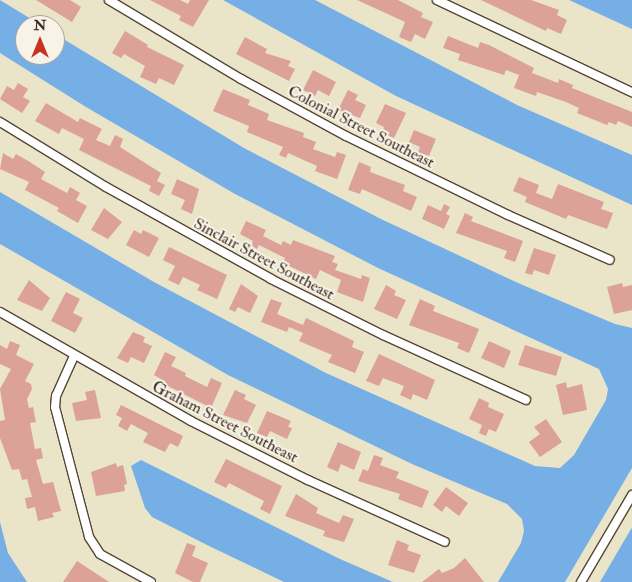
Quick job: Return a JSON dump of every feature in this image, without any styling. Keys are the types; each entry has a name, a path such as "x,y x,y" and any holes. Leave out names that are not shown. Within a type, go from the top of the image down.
{"street":[{"name":"Colonial Street Southeast","path":"109,0 234,75 346,136 485,204 610,260"},
{"path":"437,0 632,92"},
{"name":"Sinclair Street Southeast","path":"0,122 114,192 271,279 383,335 526,400"},
{"name":"Graham Street Southeast","path":"0,312 74,356 250,451 446,542"},
{"path":"74,356 56,396 55,407 89,536 100,554 151,582"},
{"path":"581,582 632,495"}],"water":[{"path":"0,0 25,15 15,15 15,62 0,53"},
{"path":"223,0 315,0 517,105 632,155 632,205 396,96"},
{"path":"569,0 632,0 632,29 582,6"},
{"path":"65,40 244,148 381,219 518,283 615,324 632,328 632,468 565,582 498,582 521,543 524,531 522,519 507,504 412,464 228,375 0,244 0,192 154,282 326,373 535,466 560,468 574,455 606,400 608,389 599,369 378,268 235,194 86,107 19,65 65,65"},
{"path":"141,460 340,559 393,582 284,582 209,546 152,517 145,508 131,466"},
{"path":"0,522 8,553 27,582 0,582"},
{"path":"631,529 632,582 600,582"}],"building":[{"path":"36,0 70,0 81,7 72,22 65,18 65,15 61,15"},
{"path":"150,0 180,0 188,4 190,0 209,0 193,27 179,20 181,16"},
{"path":"357,0 398,0 423,13 421,17 433,22 425,39 415,34 411,42 399,37 405,22"},
{"path":"481,0 531,0 559,10 557,15 567,20 561,34 547,28 546,31"},
{"path":"125,31 148,45 147,47 184,65 174,85 159,78 156,84 140,77 145,66 124,54 121,58 112,53"},
{"path":"448,36 478,48 480,42 489,45 534,68 532,73 558,83 559,79 573,85 572,88 632,112 632,127 618,121 616,125 609,122 607,125 577,113 579,108 566,102 537,92 536,96 514,88 519,75 506,70 504,75 458,60 460,54 443,48"},
{"path":"245,37 267,49 265,53 291,61 288,66 295,69 289,81 236,54"},
{"path":"313,70 336,82 329,96 318,90 315,96 303,90"},
{"path":"18,83 28,89 23,97 30,101 22,113 0,99 7,86 14,90"},
{"path":"223,89 250,100 248,105 269,114 267,120 304,133 303,137 316,142 313,149 335,157 337,152 346,155 337,179 315,171 317,166 288,153 286,158 279,155 283,147 247,132 249,126 213,111"},
{"path":"348,90 358,95 355,100 366,105 360,118 338,110"},
{"path":"46,103 78,122 80,118 102,129 96,140 110,146 115,135 123,139 120,147 161,173 157,181 165,185 159,196 149,191 151,186 79,150 84,139 62,128 59,134 35,121"},
{"path":"385,104 406,113 394,138 382,133 384,127 376,123"},
{"path":"414,130 436,139 429,156 418,152 420,147 409,142"},
{"path":"3,153 13,159 16,154 30,162 45,172 41,179 67,193 70,187 80,193 76,200 87,206 78,223 57,211 59,208 25,190 29,182 0,169"},
{"path":"359,162 371,167 370,172 405,185 403,191 417,197 411,211 362,189 360,194 348,190"},
{"path":"519,177 539,185 536,193 552,199 558,184 604,202 601,209 613,213 607,229 568,215 566,219 525,202 527,197 513,191"},
{"path":"177,179 199,189 192,214 181,209 185,200 171,194"},
{"path":"444,204 450,207 446,214 450,216 444,229 422,219 428,205 441,211"},
{"path":"104,208 122,222 108,239 91,230"},
{"path":"465,213 473,217 471,221 523,241 515,262 504,258 507,251 456,233"},
{"path":"246,221 266,230 263,236 281,245 283,241 291,245 293,240 335,256 332,262 338,264 335,270 361,279 362,275 370,278 363,302 337,292 341,280 320,270 316,279 283,263 285,258 259,245 257,249 251,246 253,241 240,234"},
{"path":"134,230 141,234 143,230 159,238 149,257 126,245"},
{"path":"169,247 227,275 217,299 197,290 200,285 183,277 179,285 168,280 175,266 163,260"},
{"path":"534,248 556,255 549,275 534,270 532,275 525,273"},
{"path":"29,280 50,298 42,311 17,300"},
{"path":"622,283 623,287 632,285 632,310 614,314 607,287"},
{"path":"241,284 258,296 250,313 238,307 235,312 229,309"},
{"path":"386,285 396,291 394,295 406,300 397,319 374,309"},
{"path":"66,292 80,299 73,313 83,318 75,333 51,321"},
{"path":"271,299 282,303 277,314 303,325 306,318 354,341 352,347 364,352 355,373 328,362 332,355 299,341 303,333 289,327 287,332 261,322"},
{"path":"420,299 435,306 433,311 479,329 469,353 457,348 459,343 409,325"},
{"path":"133,332 145,337 143,342 152,346 144,363 131,357 128,363 117,358"},
{"path":"10,341 20,345 16,355 34,364 25,381 31,384 32,389 27,399 29,408 33,407 36,422 30,423 35,449 41,448 43,458 36,460 43,484 53,482 61,511 52,513 54,517 38,521 35,507 27,509 25,498 32,497 27,479 22,480 19,469 12,470 0,438 0,421 5,420 0,389 11,369 0,364 0,345 7,349"},
{"path":"489,341 511,351 504,368 481,358"},
{"path":"525,345 562,357 556,376 518,365"},
{"path":"165,352 176,357 171,366 186,373 185,376 207,387 211,378 222,383 211,408 160,382 161,379 154,375"},
{"path":"379,354 435,380 427,400 413,394 411,400 400,395 404,386 383,378 379,386 366,381"},
{"path":"566,382 567,388 582,384 587,410 563,415 556,385"},
{"path":"95,390 101,418 76,421 72,403 87,400 85,392"},
{"path":"235,390 246,395 244,399 256,405 247,423 223,415"},
{"path":"479,398 489,403 488,407 504,414 496,432 489,429 486,436 479,433 482,425 469,419"},
{"path":"121,405 183,436 178,447 170,443 165,452 143,442 148,433 131,424 127,431 118,426 122,418 116,415"},
{"path":"267,411 291,421 288,427 292,428 287,439 270,431 267,437 257,433"},
{"path":"546,419 562,442 540,457 529,442 540,434 534,427"},
{"path":"338,442 361,452 354,470 341,464 338,472 327,467"},
{"path":"374,455 383,458 380,465 399,472 396,478 429,491 422,508 398,499 400,494 358,481 363,469 368,471"},
{"path":"226,459 282,486 270,514 260,509 264,501 229,483 226,488 214,482"},
{"path":"116,463 117,467 123,465 127,484 124,485 125,491 96,496 91,472"},
{"path":"446,487 468,503 459,516 446,506 442,512 433,505"},
{"path":"296,494 318,508 316,513 339,523 343,515 354,519 344,542 323,536 325,531 285,516"},
{"path":"397,540 409,545 407,550 421,555 414,573 388,565"},
{"path":"187,543 196,546 192,556 208,563 200,582 193,582 175,573"},
{"path":"465,558 484,582 422,582 439,569 442,573 454,568"},
{"path":"77,561 109,582 63,582"}]}
